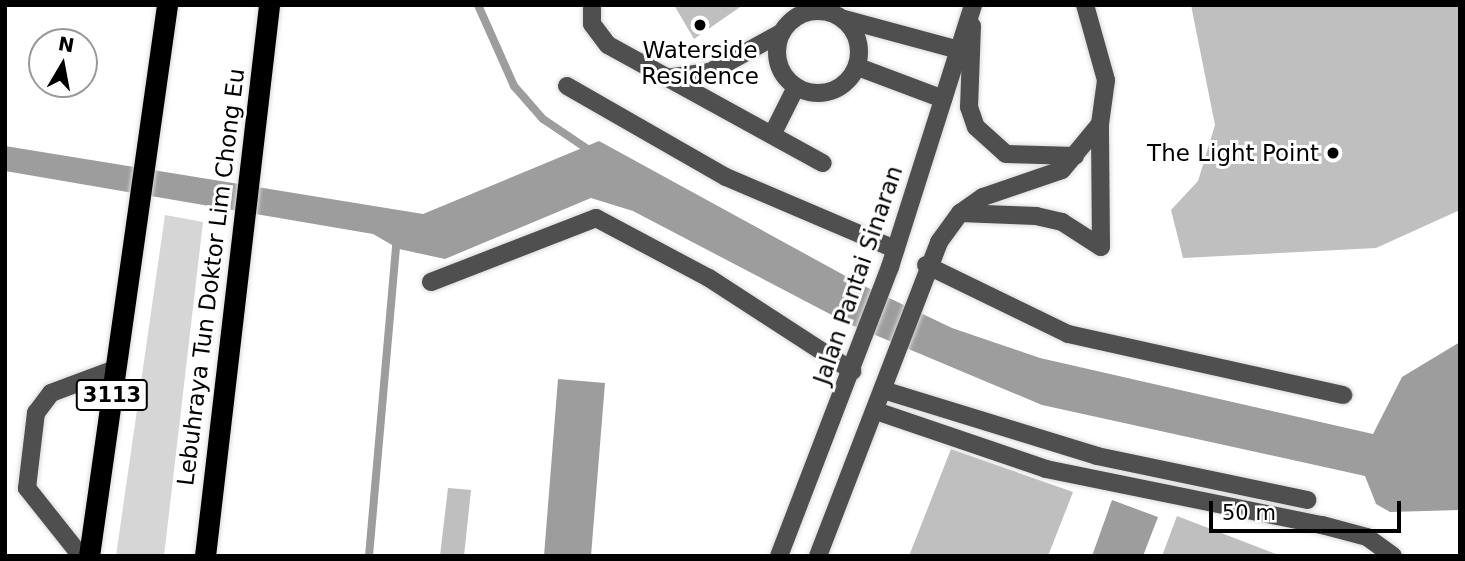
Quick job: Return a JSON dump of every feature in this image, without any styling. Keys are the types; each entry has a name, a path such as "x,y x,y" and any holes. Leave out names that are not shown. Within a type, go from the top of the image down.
{"highway":[{"name":"3113","path":"89,556 167,5"},
{"name":"Lebuhraya Tun Doktor Lim Chong Eu","path":"205,556 270,5"}],"street":[{"path":"592,5 597,37 665,78 823,163"},
{"path":"960,213 1036,216 1062,222 1101,247 1100,124 1106,80 1085,5"},
{"name":"Jalan Pantai Sinaran","path":"779,556 890,267 973,6"},
{"name":"Jalan Pantai Sinaran","path":"973,6 969,107 976,127 1006,154 1075,156"},
{"path":"665,78 710,72 781,33 801,15 835,12 959,50"},
{"path":"781,33 778,63 796,87 824,93 838,89 858,67 856,32 835,12"},
{"path":"858,67 943,99"},
{"path":"568,86 726,177 895,249"},
{"path":"772,135 796,87"},
{"path":"818,556 876,411 926,265 960,213 983,197 1062,170 1100,124"},
{"path":"430,282 596,218 709,278 852,371"},
{"path":"926,265 1068,334 1343,396"},
{"path":"81,556 27,488 36,413 51,393 115,369"},
{"path":"886,382 1097,456 1307,500"},
{"path":"876,411 1046,470 1322,525 1367,537 1393,556"}],"shaded area":[{"path":"599,141 862,285 952,328 1040,358 1373,434 1402,377 1460,342 1460,510 1390,512 1376,504 1365,476 1042,405 849,324 633,211 591,198 445,259 399,249 373,234 5,171 5,146 423,214"},
{"path":"165,215 203,222 164,556 116,556"},
{"path":"558,379 605,383 591,556 544,556"},
{"path":"1112,500 1158,517 1143,556 1092,556"}],"building":[{"name":"Waterside Residence","path":"674,5 743,5 694,39"},
{"name":"The Light Point","path":"1191,5 1460,5 1460,210 1376,248 1183,258 1171,210 1198,181 1215,125"},
{"path":"951,449 1073,492 1048,556 909,556"},
{"path":"448,488 471,490 464,556 440,556"},
{"path":"1177,516 1276,554 1276,556 1162,556"}],"waterway":[{"path":"478,5 514,86 543,119 589,150"},
{"path":"369,556 397,239"}],"place":[{"name":"Waterside Residence","path":"700,25"},
{"name":"The Light Point","path":"1333,153"}]}
